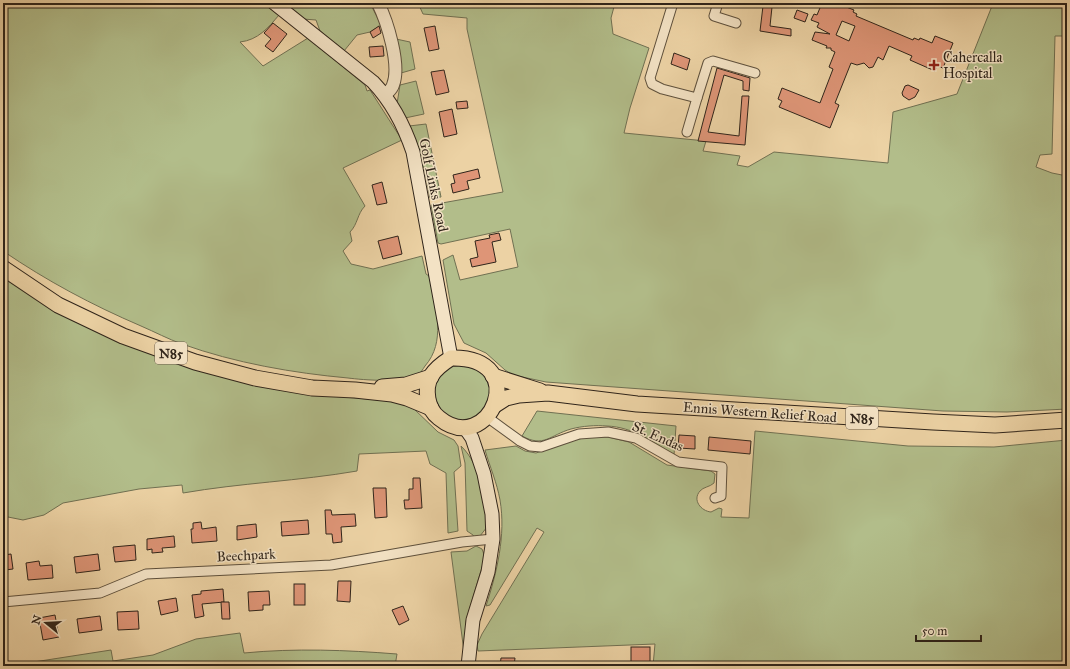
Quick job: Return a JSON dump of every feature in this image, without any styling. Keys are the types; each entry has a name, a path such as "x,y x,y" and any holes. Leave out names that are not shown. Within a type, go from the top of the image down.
{"main road":[{"name":"Golf Links Road","path":"274,3 355,66 385,94 404,126 413,152 451,358"},
{"name":"N85","path":"3,268 58,305 123,336 195,362 255,378 312,388 355,390 407,398 430,408 437,418 449,425 465,428 477,425 491,411"},
{"name":"N85","path":"355,390 406,385 431,377 439,366 451,358 466,358 482,363 493,376"},
{"name":"Ennis Western Relief Road","path":"493,376 548,394"},
{"path":"491,411 497,392 493,376"},
{"path":"430,408 427,394 431,377"},
{"name":"Ennis Western Relief Road","path":"491,411 506,398 519,395 548,394 644,404 956,424 995,425 1067,420"},
{"path":"465,428 472,438 484,474 492,514 493,539 488,572 473,620 468,666"}],"street":[{"path":"378,3 394,54 396,78 393,87 385,94"},
{"path":"673,3 650,78 652,84 662,89 697,98"},
{"path":"718,3 714,16 736,23"},
{"path":"687,132 708,63 713,62 755,73"},
{"name":"St. Endas","path":"491,411 520,441 530,446 541,447 579,434 608,432 636,438 678,462 722,467 721,496 715,498"},
{"name":"Beechpark","path":"3,602 100,593 146,574 331,565 462,542 493,539"}],"green space":[{"path":"3,3 264,3 279,15 262,33 252,39 240,42 263,66 308,38 365,85 367,91 370,90 402,140 343,168 365,206 360,212 355,226 350,232 352,241 343,251 351,264 373,269 422,256 426,274 429,276 435,302 438,325 435,347 431,357 419,374 403,380 363,380 285,370 243,362 202,351 172,340 87,301 3,251"},
{"path":"284,3 370,3 381,25 370,32 357,35 344,51 320,31 316,20 303,19"},
{"path":"418,3 615,3 611,18 613,34 649,48 630,108 624,133 706,141 703,151 740,156 737,165 748,167 774,152 888,163 893,112 957,94 992,6 987,3 1067,3 1067,36 1055,36 1052,154 1040,155 1036,167 1052,173 1067,176 1067,409 1007,412 943,411 546,382 513,375 505,370 486,353 464,343 454,324 443,260 453,255 460,280 518,267 510,229 441,244 438,243 431,205 503,192 467,29 467,18 423,14"},
{"path":"396,39 410,42 415,69 401,73"},
{"path":"416,81 424,114 405,118 397,104 400,85"},
{"path":"426,124 441,197 430,198 424,167 421,167 409,126"},
{"path":"3,277 58,310 318,395 393,401 412,407 438,432 454,440 458,446 461,466 454,472 458,531 448,533 446,473 430,464 426,451 359,454 357,471 183,493 182,485 139,489 63,503 44,515 23,520 3,516"},
{"path":"457,361 479,367 493,385 482,417 452,422 432,400 436,376"},
{"path":"537,411 676,426 674,455 634,432 616,427 580,427 571,429 542,441 536,441 522,436"},
{"path":"755,431 908,446 994,447 1067,440 1067,666 653,666 655,644 478,651 477,645 482,634 544,532 537,528 490,605 486,606 497,567 501,540 502,513 499,494 485,450 516,446 525,451 536,453 574,440 589,437 608,437 629,442 667,465 711,471 715,474 714,483 700,491 698,494 697,501 701,507 704,510 711,512 719,508 722,509 721,517 749,518"},
{"path":"461,446 474,463 481,484 487,527 480,536 474,537 467,531 465,463"},
{"path":"476,546 482,549 485,557 466,621 464,652 451,552 467,551"},
{"path":"240,633 244,653 282,650 320,650 397,654 395,666 8,666 111,650 113,661 153,655 196,639"}],"building":[{"name":"Cahercalla Hospital","path":"822,3 836,3 854,10 853,12 857,14 856,16 913,40 914,38 919,40 920,38 932,43 935,36 953,43 943,68 937,66 935,71 910,60 912,56 889,46 883,60 878,57 873,67 869,68 864,63 857,65 851,63 835,103 839,105 830,128 779,107 782,101 778,99 782,88 820,103 833,69 829,67 835,52 831,50 831,48 826,48 827,46 812,40 815,32 830,34 817,27 819,23 811,20 814,14 817,15","holes":["842,21 855,26 849,41 836,35"]},
{"path":"763,6 772,7 770,26 791,29 791,36 760,31"},
{"path":"797,10 808,14 805,22 794,18"},
{"path":"273,23 287,34 273,52 265,46 271,39 264,33"},
{"path":"379,26 381,33 373,38 370,32"},
{"path":"435,26 439,49 429,51 424,28"},
{"path":"383,46 384,56 370,57 369,47"},
{"path":"674,53 690,59 687,70 671,64"},
{"path":"717,68 750,78 749,91 743,90 743,81 724,75 708,132 739,136 742,96 749,96 745,145 698,141"},
{"path":"444,70 449,92 436,95 431,72"},
{"path":"908,85 919,90 915,97 909,100 903,96 902,93 905,86"},
{"path":"467,101 468,108 457,109 456,102"},
{"path":"452,109 457,134 444,137 439,112"},
{"path":"478,169 480,178 467,181 469,189 453,193 451,184 455,183 453,175"},
{"path":"382,182 387,203 377,205 372,185"},
{"path":"499,233 501,240 492,242 496,262 472,267 470,259 478,257 475,241 490,238 489,235"},
{"path":"398,236 402,254 383,259 378,241"},
{"path":"679,435 695,436 695,449 678,448"},
{"path":"709,437 751,441 750,454 708,450"},
{"path":"413,478 420,478 422,508 405,509 404,500 409,500 409,489 413,489"},
{"path":"373,488 386,488 387,517 375,518"},
{"path":"325,510 331,510 332,515 355,514 356,526 341,527 342,542 333,543 332,534 326,534"},
{"path":"308,520 309,534 282,536 281,522"},
{"path":"201,522 202,529 216,527 217,541 192,543 191,529 193,529 193,523"},
{"path":"256,524 257,537 237,540 237,526"},
{"path":"174,536 175,547 162,548 163,552 152,553 152,549 147,550 147,539"},
{"path":"135,545 136,560 115,562 113,547"},
{"path":"11,554 13,569 5,570 4,555"},
{"path":"98,554 100,570 76,573 74,557"},
{"path":"39,561 40,566 52,565 53,578 28,580 26,563"},
{"path":"338,581 351,581 350,602 337,601"},
{"path":"294,584 305,584 305,605 294,605"},
{"path":"223,589 224,602 202,604 204,616 195,618 192,595 201,594 201,591"},
{"path":"269,591 270,605 263,605 263,610 249,611 248,592"},
{"path":"176,598 178,611 161,615 158,601"},
{"path":"221,602 229,602 230,619 222,619"},
{"path":"403,606 409,620 399,625 392,610"},
{"path":"138,611 139,629 118,630 117,612"},
{"path":"55,615 59,637 43,640 39,618"},
{"path":"100,616 102,630 79,633 77,619"},
{"path":"631,647 650,647 650,666 631,666"},
{"path":"501,658 515,658 514,666 500,666"}],"place":[{"name":"Cahercalla Hospital","path":"934,65"}]}
